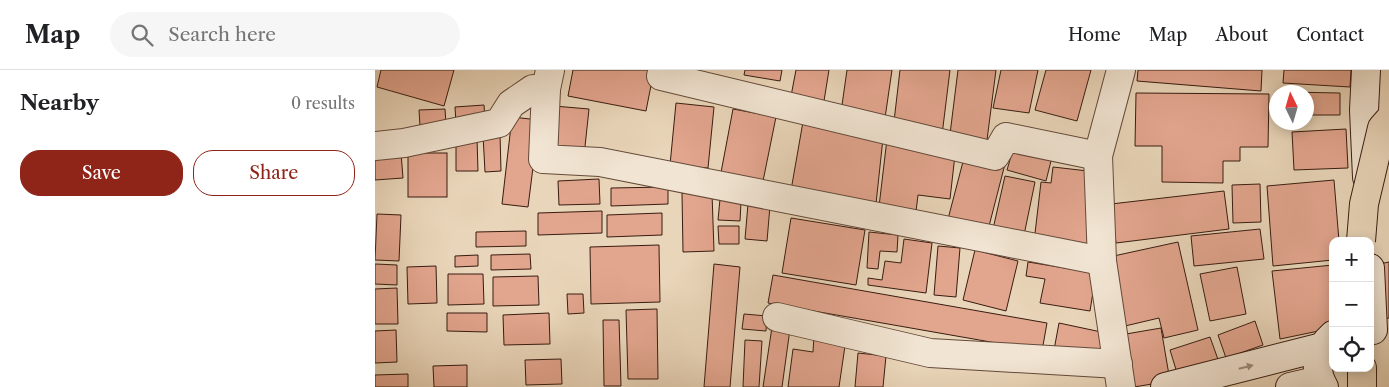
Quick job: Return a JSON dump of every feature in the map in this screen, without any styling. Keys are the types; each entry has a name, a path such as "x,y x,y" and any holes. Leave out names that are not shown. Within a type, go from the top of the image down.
{"main road":[{"path":"1361,237 1364,204 1382,128 1389,120"},
{"path":"1369,237 1371,220 1385,158 1389,152"},
{"path":"1352,372 1352,387"},
{"path":"1362,372 1362,387"}],"street":[{"path":"777,317 930,353 1119,375 1102,261 1098,156 1121,70"},
{"path":"1366,70 1364,110 1369,237"},
{"path":"661,76 995,156 1006,137 1098,156"},
{"path":"548,79 543,159 600,162 1102,261"},
{"path":"375,146 404,144 499,123 511,104 548,79"},
{"path":"1372,282 1379,332"},
{"path":"1290,387 1322,383 1317,368 1318,357 1327,341"},
{"path":"1165,387 1327,341"}],"building":[{"path":"381,70 454,70 444,106 377,87"},
{"path":"573,70 654,70 646,111 568,96"},
{"path":"745,70 782,70 780,81 744,75"},
{"path":"796,70 829,70 824,101 791,96"},
{"path":"847,70 892,70 885,118 841,112"},
{"path":"900,70 950,70 942,135 893,130"},
{"path":"958,70 996,70 987,140 950,134"},
{"path":"1001,70 1038,70 1029,113 993,108"},
{"path":"1046,70 1091,70 1077,121 1035,110"},
{"path":"1138,70 1262,70 1261,91 1137,81"},
{"path":"1284,70 1351,70 1350,87 1283,83"},
{"path":"1314,92 1340,93 1340,115 1314,115"},
{"path":"1136,93 1269,94 1268,147 1240,147 1240,161 1223,161 1223,183 1162,182 1162,146 1135,146"},
{"path":"676,103 714,107 708,168 670,165"},
{"path":"484,105 485,121 456,123 455,107"},
{"path":"554,106 589,109 584,156 550,153"},
{"path":"445,109 446,124 420,126 419,110"},
{"path":"733,109 776,117 761,191 719,183"},
{"path":"804,116 884,129 875,213 790,196"},
{"path":"512,117 539,120 528,207 502,204"},
{"path":"1346,129 1348,168 1294,170 1292,132"},
{"path":"500,134 501,171 485,172 483,135"},
{"path":"456,139 477,139 478,171 456,171"},
{"path":"887,139 956,146 950,199 918,195 915,220 878,215"},
{"path":"1014,146 1052,157 1046,181 1007,170"},
{"path":"401,153 403,178 375,180 375,156"},
{"path":"408,153 447,153 447,197 408,197"},
{"path":"965,154 1005,164 988,230 948,219"},
{"path":"1053,167 1097,172 1089,248 1034,242 1041,182 1051,183"},
{"path":"1005,176 1035,182 1024,235 993,229"},
{"path":"599,179 600,204 559,205 558,181"},
{"path":"1334,180 1339,237 1329,237 1329,260 1273,266 1267,186"},
{"path":"1260,184 1261,222 1233,223 1232,185"},
{"path":"668,187 668,204 611,206 611,188"},
{"path":"1224,191 1229,229 1116,243 1111,204"},
{"path":"682,193 712,193 714,251 683,252"},
{"path":"720,199 741,202 740,221 718,220"},
{"path":"748,204 770,206 767,241 745,239"},
{"path":"602,211 602,233 538,235 538,213"},
{"path":"662,213 662,235 607,237 607,215"},
{"path":"377,214 401,215 399,261 375,260"},
{"path":"791,218 865,230 856,285 782,273"},
{"path":"718,226 739,226 739,244 719,244"},
{"path":"1260,229 1264,259 1194,266 1191,236"},
{"path":"526,231 526,246 476,247 476,232"},
{"path":"869,232 898,235 897,252 880,251 878,269 867,268"},
{"path":"904,239 932,243 926,293 868,285 868,278 882,280 885,261 901,263"},
{"path":"1178,242 1198,330 1164,338 1159,318 1125,326 1109,257"},
{"path":"659,245 660,302 591,304 590,247"},
{"path":"938,246 960,248 956,297 934,295"},
{"path":"975,250 1018,261 1006,311 963,300"},
{"path":"530,254 531,269 491,270 491,255"},
{"path":"478,255 478,266 455,267 455,256"},
{"path":"1028,262 1096,273 1090,311 1040,303 1045,279 1026,276"},
{"path":"1389,262 1389,318 1374,321 1374,282 1374,265"},
{"path":"375,264 397,265 397,285 375,284"},
{"path":"714,264 740,267 730,387 704,387"},
{"path":"1329,265 1329,329 1280,339 1272,271"},
{"path":"436,266 437,303 408,304 407,267"},
{"path":"1237,267 1246,314 1210,321 1200,274"},
{"path":"448,274 483,274 484,304 448,305"},
{"path":"773,275 1047,323 1042,351 768,303"},
{"path":"538,276 539,305 493,306 493,277"},
{"path":"397,288 398,324 375,324 375,289"},
{"path":"567,294 583,294 584,313 568,314"},
{"path":"657,309 658,379 628,379 626,310"},
{"path":"447,313 487,313 487,332 447,331"},
{"path":"549,313 550,344 504,345 503,315"},
{"path":"744,314 767,316 766,331 742,329"},
{"path":"603,320 619,320 621,386 604,386"},
{"path":"1255,321 1263,345 1226,358 1218,335"},
{"path":"1059,323 1106,333 1102,355 1054,350"},
{"path":"772,327 790,329 782,387 763,387"},
{"path":"1161,328 1170,381 1134,387 1123,361 1131,360 1126,334"},
{"path":"396,330 397,362 375,363 375,331"},
{"path":"814,335 846,339 839,387 788,387 793,349 813,352"},
{"path":"1210,337 1220,365 1178,376 1170,350"},
{"path":"745,340 762,341 759,387 743,387"},
{"path":"858,353 886,356 883,387 855,387"},
{"path":"561,359 562,384 526,385 525,360"},
{"path":"467,365 467,387 434,387 433,366"},
{"path":"408,374 408,387 375,387 375,375"}]}
